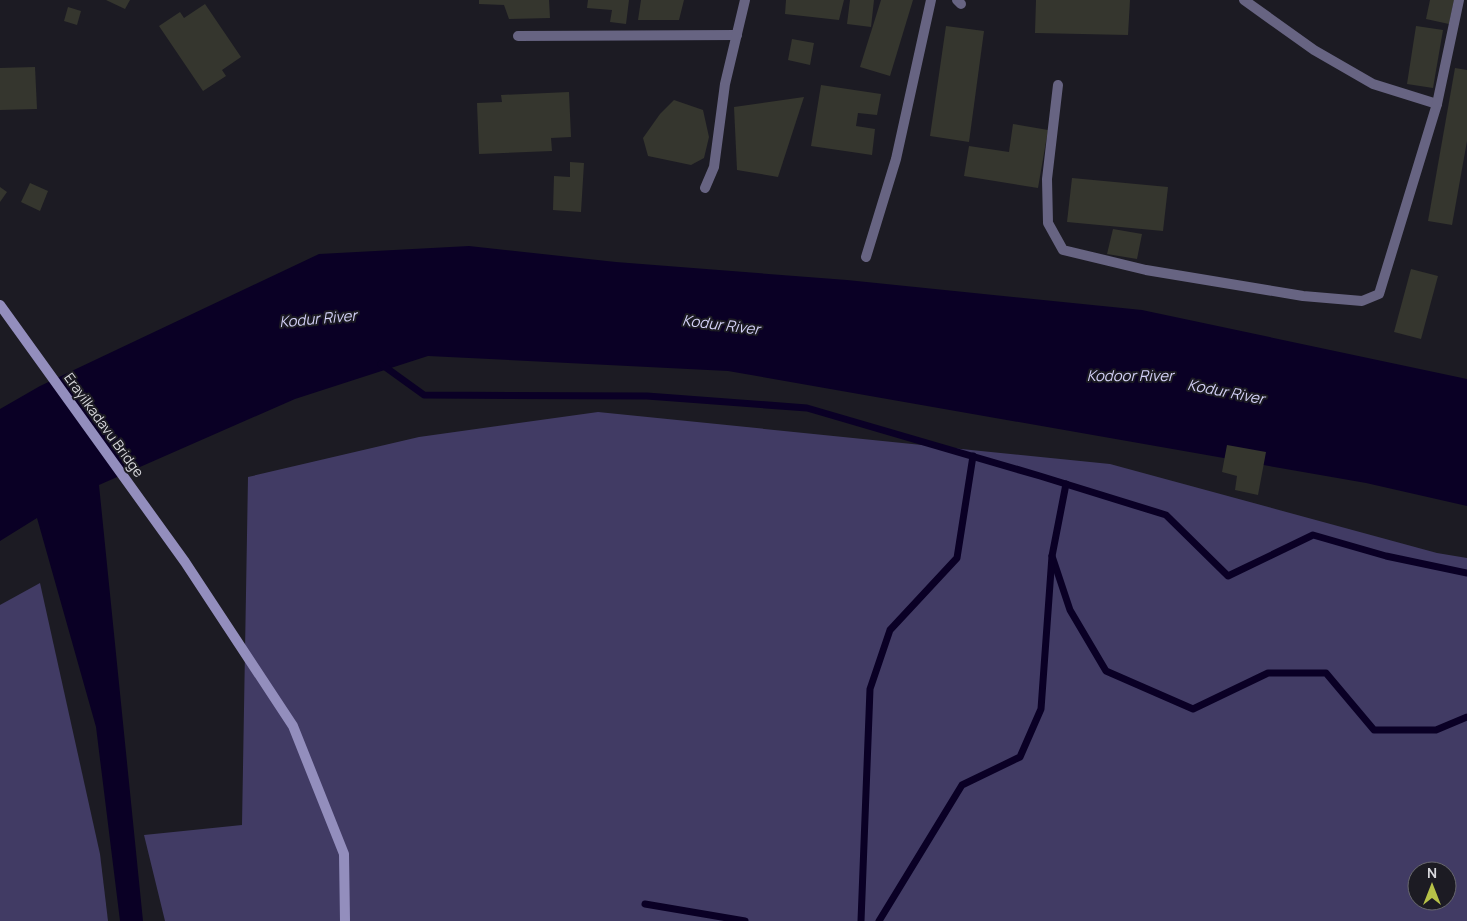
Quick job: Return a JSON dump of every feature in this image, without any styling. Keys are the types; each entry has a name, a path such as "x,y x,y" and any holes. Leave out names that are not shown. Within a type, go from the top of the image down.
{"main road":[{"name":"Erayilkadavu Bridge","path":"0,305 185,562 292,726 344,854 345,921"}],"street":[{"path":"705,188 714,167 725,84 745,0"},
{"path":"866,257 896,159 931,0"},
{"path":"1244,0 1314,50 1373,84 1436,104"},
{"path":"1058,84 1047,179 1048,223 1063,250 1146,270 1303,296 1362,301 1379,294 1436,104 1459,0"},
{"path":"518,36 737,35"}],"shaded area":[{"path":"598,412 1110,464 1437,553 1467,558 1467,921 165,921 144,835 242,825 248,477 419,437"},
{"path":"40,583 100,854 108,921 0,921 0,605"}],"water":[{"name":"Kodoor River","path":"469,246 616,262 847,280 1142,310 1467,379 1467,506 1366,483 728,371 428,356 295,399 99,485 143,921 120,921 96,727 37,518 0,541 0,409 40,386 319,254"}],"building":[{"path":"106,0 130,0 125,9"},
{"path":"479,0 549,0 550,18 509,19 504,5 479,4"},
{"path":"588,0 629,0 626,24 610,22 612,10 587,8"},
{"path":"641,0 684,0 679,20 638,20"},
{"path":"786,0 844,0 839,20 785,14"},
{"path":"850,0 874,0 871,27 847,24"},
{"path":"881,0 913,0 890,76 860,67"},
{"path":"1036,0 1130,0 1128,35 1035,33"},
{"path":"1430,0 1454,0 1449,24 1426,19"},
{"path":"205,4 241,57 222,70 226,76 203,91 159,26 180,12 184,18"},
{"path":"68,7 81,11 77,25 64,21"},
{"path":"946,26 984,31 969,142 930,136"},
{"path":"1416,26 1443,30 1433,88 1407,84"},
{"path":"792,39 814,43 810,65 788,60"},
{"path":"35,67 37,109 0,110 0,68"},
{"path":"1455,68 1467,70 1467,141 1452,225 1428,221"},
{"path":"821,85 881,94 877,115 858,113 856,126 875,129 872,155 811,146"},
{"path":"569,92 571,137 551,138 552,151 479,154 477,103 502,102 501,95"},
{"path":"804,97 778,177 737,170 734,107"},
{"path":"674,100 703,110 709,137 704,158 691,165 648,156 643,138 660,114"},
{"path":"1013,124 1048,130 1038,188 964,176 969,146 1009,152"},
{"path":"570,162 584,163 581,212 553,210 554,176 570,177"},
{"path":"1072,178 1168,187 1163,231 1067,222"},
{"path":"30,183 48,191 40,211 21,202"},
{"path":"0,187 7,192 0,202"},
{"path":"1113,229 1142,234 1137,259 1107,254"},
{"path":"1411,269 1438,276 1421,339 1394,332"},
{"path":"1227,445 1266,452 1258,495 1235,490 1237,476 1222,472"}],"waterway":[{"path":"381,364 424,395 647,396 807,408 1166,515 1228,576 1313,535 1386,556 1467,573"},
{"path":"861,921 870,689 890,630 957,558 973,456"},
{"path":"879,921 962,785 1020,757 1041,709 1052,556 1066,484"},
{"path":"1052,556 1070,610 1106,671 1193,709 1268,673 1326,673 1374,730 1436,730 1467,717"},
{"path":"645,904 745,921"}],"water label":[{"name":"Kodur River","path":"318,319"},
{"name":"Kodur River","path":"721,325"},
{"name":"Kodur River","path":"1226,392"}]}
